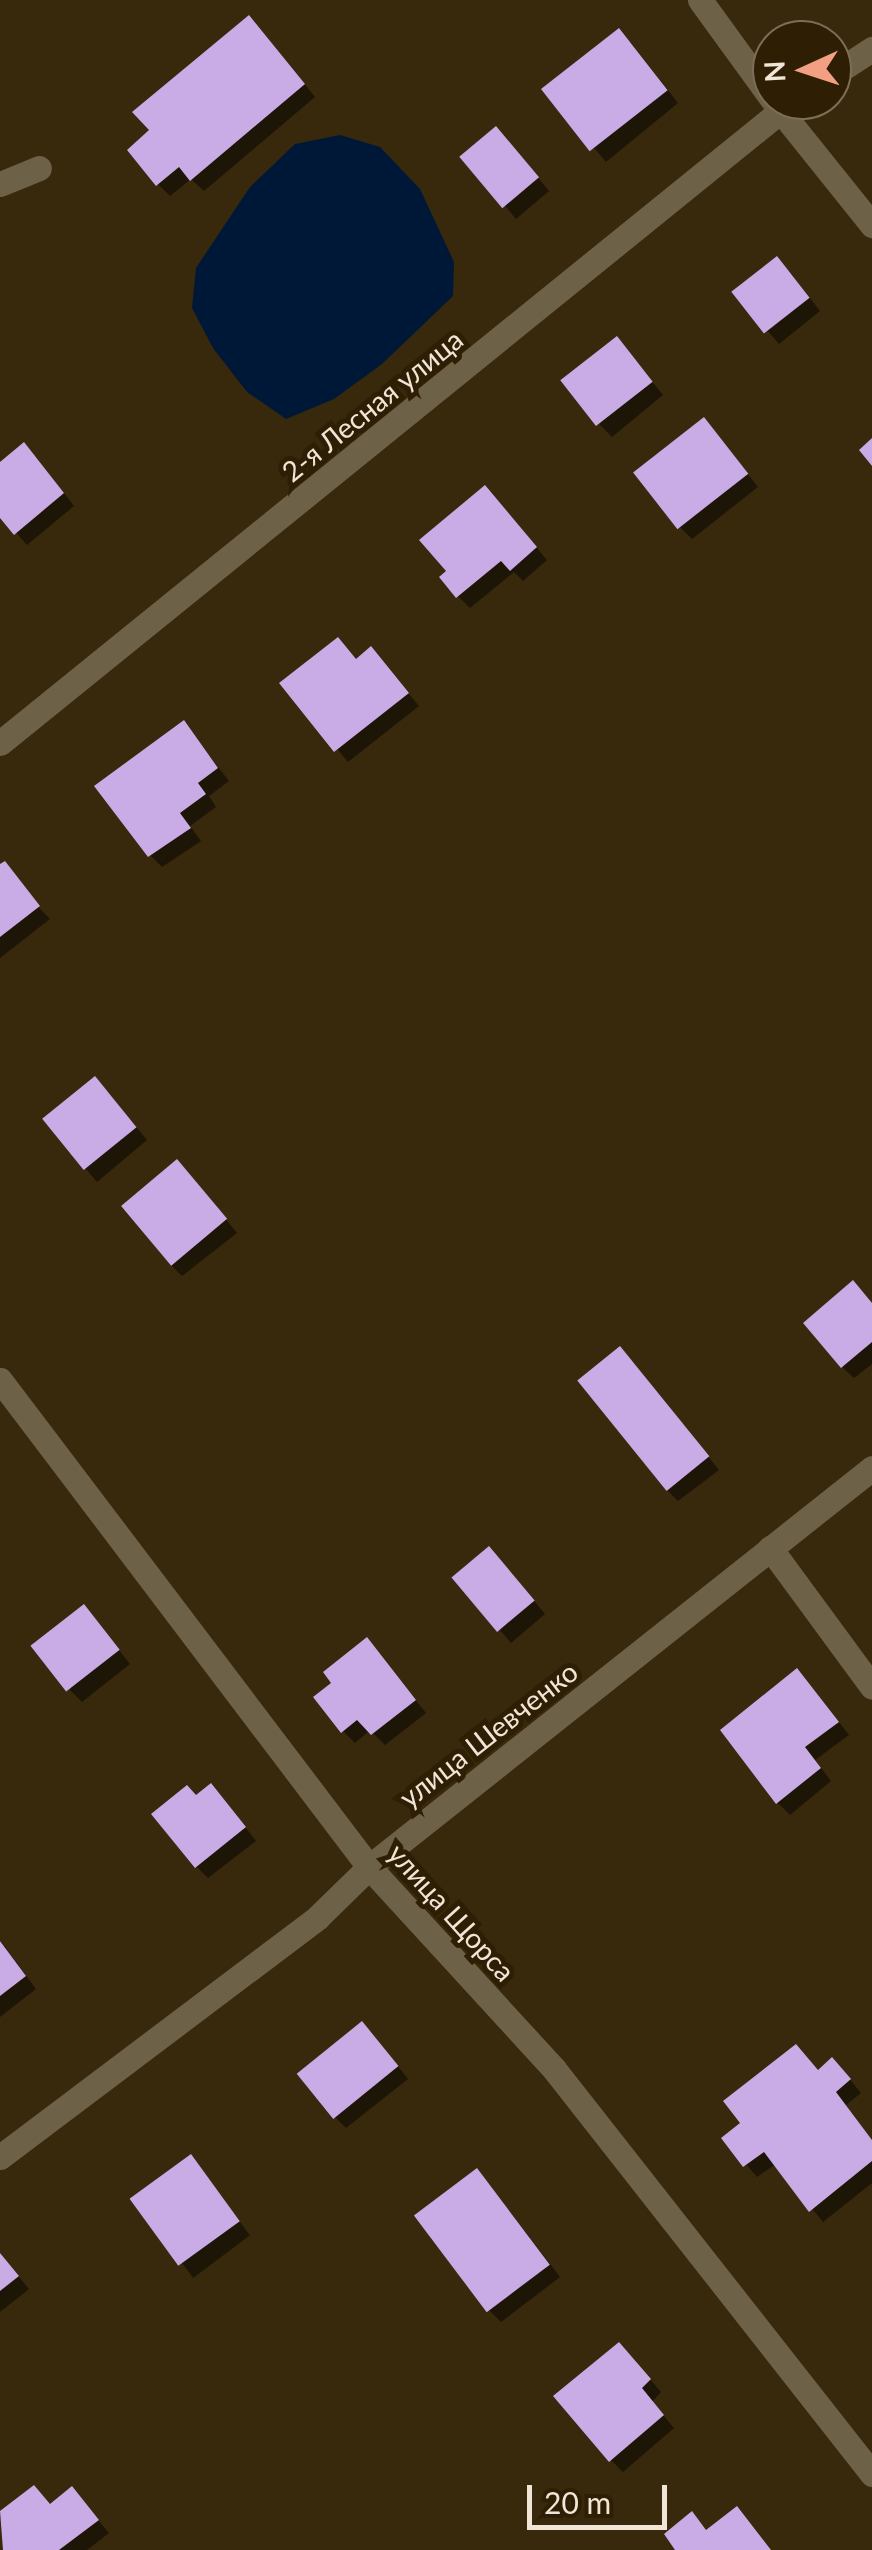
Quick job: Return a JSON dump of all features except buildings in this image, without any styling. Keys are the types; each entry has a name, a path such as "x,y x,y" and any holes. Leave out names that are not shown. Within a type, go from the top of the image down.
{"street":[{"path":"700,0 752,67"},
{"name":"2-я Лесная улица","path":"0,743 757,120"},
{"path":"793,120 872,225"},
{"path":"0,184 38,168"},
{"name":"улица Щорса","path":"0,1380 369,1867 554,2070 872,2474"},
{"name":"улица Шевченко","path":"0,2157 318,1917 369,1867 872,1468"},
{"path":"770,1548 872,1687"}],"water":[{"path":"340,135 380,147 420,189 454,262 453,296 382,364 334,399 286,419 247,392 213,348 192,308 196,268 250,187 295,144"}]}
